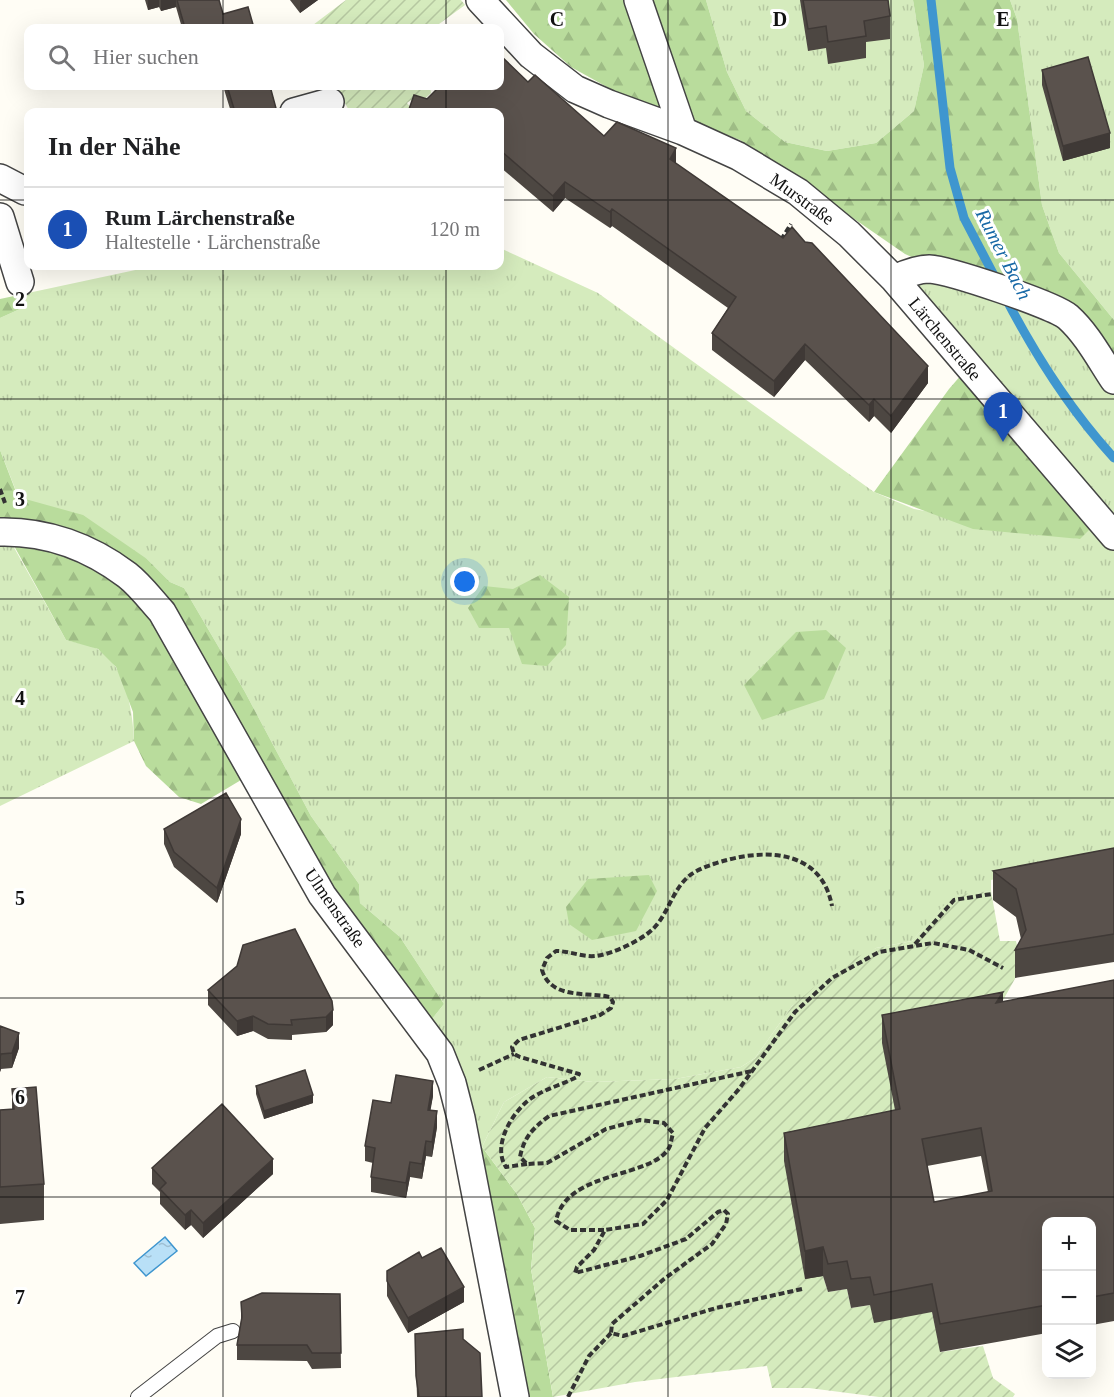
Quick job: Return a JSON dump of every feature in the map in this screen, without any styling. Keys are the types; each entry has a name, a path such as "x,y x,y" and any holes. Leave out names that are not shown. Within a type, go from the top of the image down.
{"street":[{"path":"638,0 683,130"},
{"name":"Murstraße","path":"504,32 575,89 609,104 683,130 738,156 798,192 849,234 894,279"},
{"path":"308,108 330,102"},
{"path":"0,178 24,190"},
{"path":"0,217 20,282"},
{"path":"894,279 915,271 930,269 1047,306 1075,323 1114,380"},
{"name":"Lärchenstraße","path":"894,279 1114,536"},
{"name":"Ulmenstraße","path":"0,532 33,534 63,540 90,553 128,575 162,612 322,895 440,1053 452,1083 475,1183 515,1397"}],"lane":[{"path":"138,1397 217,1336 233,1331"}],"path":[{"path":"776,248 795,219"},
{"path":"779,242 788,248"},
{"path":"514,1054 512,1047 519,1040 600,1015 611,1008 613,1002 610,997 562,992 551,987 544,979 542,970 547,958 556,951 588,956 603,955 646,935 663,919 674,897 689,876 714,864 751,854 786,856 805,863 828,886 832,906"},
{"path":"914,945 954,900 999,892"},
{"path":"452,1083 514,1054 579,1074 577,1077 532,1097 510,1123 503,1135 503,1162 506,1167 547,1163 606,1130 640,1120 664,1123 673,1133 669,1148 658,1158 591,1183 558,1212 556,1221 570,1230 604,1230 643,1224 667,1200 705,1128 752,1071 795,1012 832,978 879,952 933,943 969,950 1003,968"},
{"path":"527,1164 520,1157 522,1143 531,1129 549,1116 752,1071"},
{"path":"568,1397 589,1356 611,1333 612,1324 664,1280 712,1244 726,1224 728,1214 724,1210 718,1212 686,1239 640,1256 575,1273 577,1267 594,1250 604,1230"},
{"path":"611,1333 623,1336 716,1308 802,1289"}],"green space":[{"path":"346,0 461,0 465,5 439,24 314,24"},
{"path":"506,0 706,0 727,72 746,111 785,142 827,151 876,143 914,111 924,65 913,0 1010,0 1017,19 1042,205 1059,253 1114,320 1114,380 1083,333 905,254 740,140 616,92 571,67 534,34"},
{"path":"706,0 913,0 924,65 914,111 876,143 827,151 785,142 746,111 727,72"},
{"path":"1010,0 1114,0 1114,320 1059,253 1042,205 1017,19"},
{"path":"337,90 431,90 431,93 416,107 411,100 407,103 411,108 348,108"},
{"path":"504,250 598,293 874,492 914,509 1079,539 894,279 915,271 1047,306 1114,380 1114,858 991,880 991,891 953,896 912,941 876,948 792,1006 755,1058 741,1067 675,1079 593,1082 547,1077 504,1102 482,1147 468,1150 424,1029 444,1004 400,937 360,903 359,884 311,816 245,692 184,588 170,582 147,559 25,514 0,450 0,318 20,309 28,293 135,270 504,270"},
{"path":"28,293 20,309 0,318 0,299"},
{"path":"969,366 1100,519 1080,539 973,529 874,492 949,389"},
{"path":"0,450 18,497 83,515 147,559 170,582 184,588 245,692 311,816 359,884 360,903 400,937 444,1004 424,1029 251,774 201,804 179,797 146,766 134,741 133,712 116,667 98,649 66,640 13,544 0,532"},
{"path":"0,532 12,544 66,640 99,650 116,667 130,704 134,741 0,806"},
{"path":"540,575 569,597 566,645 547,666 522,664 509,628 479,628 468,608 484,586 513,589"},
{"path":"826,630 846,648 824,699 762,720 744,685 796,632"},
{"path":"649,875 657,891 636,931 592,940 569,924 566,907 588,879"},
{"path":"991,891 1000,941 1016,941 1022,966 991,1022 900,1137 823,1276 828,1292 847,1289 851,1308 870,1305 932,1312 941,1352 983,1346 993,1378 1015,1394 1013,1397 879,1397 809,1388 772,1388 767,1366 635,1382 553,1397 531,1269 535,1228 517,1194 482,1147 504,1102 547,1077 593,1082 675,1079 741,1067 755,1058 792,1006 840,965 876,948 912,941 953,895"},
{"path":"482,1147 517,1194 535,1228 531,1269 553,1397 515,1397 468,1150"}],"water":[{"path":"165,1237 177,1251 146,1276 134,1263"}],"building":[{"path":"177,0 219,0 223,14 248,7 253,24 184,24"},
{"path":"803,0 888,0 890,16 864,21 866,36 828,42 826,26 808,29"},
{"path":"1088,57 1110,133 1063,146 1042,70"},
{"path":"504,59 528,82 535,75 604,136 617,122 676,148 670,159 783,238 792,227 805,242 812,243 928,366 891,416 874,399 869,405 805,344 774,381 712,333 736,297 612,209 610,212 565,182 553,196 504,153 504,108 409,108 414,95 427,99 436,90 504,90"},
{"path":"228,90 271,90 276,108 234,108"},
{"path":"226,793 241,819 217,888 174,852 164,829"},
{"path":"1114,848 1114,934 1015,950 1026,930 1016,889 993,871"},
{"path":"295,929 332,1001 333,1010 326,1017 291,1020 292,1025 268,1024 253,1016 237,1021 208,990 237,966 243,945"},
{"path":"1114,980 1114,1293 1096,1296 1096,1217 1042,1217 1042,1306 940,1324 932,1284 874,1295 870,1277 851,1279 847,1261 828,1264 823,1247 805,1251 784,1133 900,1109 882,1015 1003,992 996,1003","holes":["981,1128 992,1191 934,1202 922,1139"]},
{"path":"0,1026 19,1033 12,1053 1,1054 0,1057"},
{"path":"305,1070 313,1095 264,1111 256,1086"},
{"path":"396,1075 433,1081 428,1110 437,1111 432,1142 426,1141 422,1164 410,1162 406,1183 371,1177 375,1148 365,1146 373,1100 391,1103"},
{"path":"36,1087 44,1184 0,1187 0,1110 14,1109 12,1089"},
{"path":"222,1104 273,1159 203,1223 191,1210 185,1215 160,1189 166,1183 152,1168"},
{"path":"441,1248 464,1287 408,1318 387,1281 387,1271 419,1252 422,1258"},
{"path":"262,1293 340,1294 341,1353 312,1353 307,1345 237,1345 242,1317 241,1302"},
{"path":"463,1329 463,1339 480,1353 482,1397 419,1397 415,1334"}],"waterway":[{"name":"Rumer Bach","path":"931,0 950,168 964,218 997,281"},
{"name":"Rumer Bach","path":"1004,295 1054,380 1082,420 1114,458"}],"place":[{"name":"Rum Lärchenstraße","path":"1003,442"}]}
